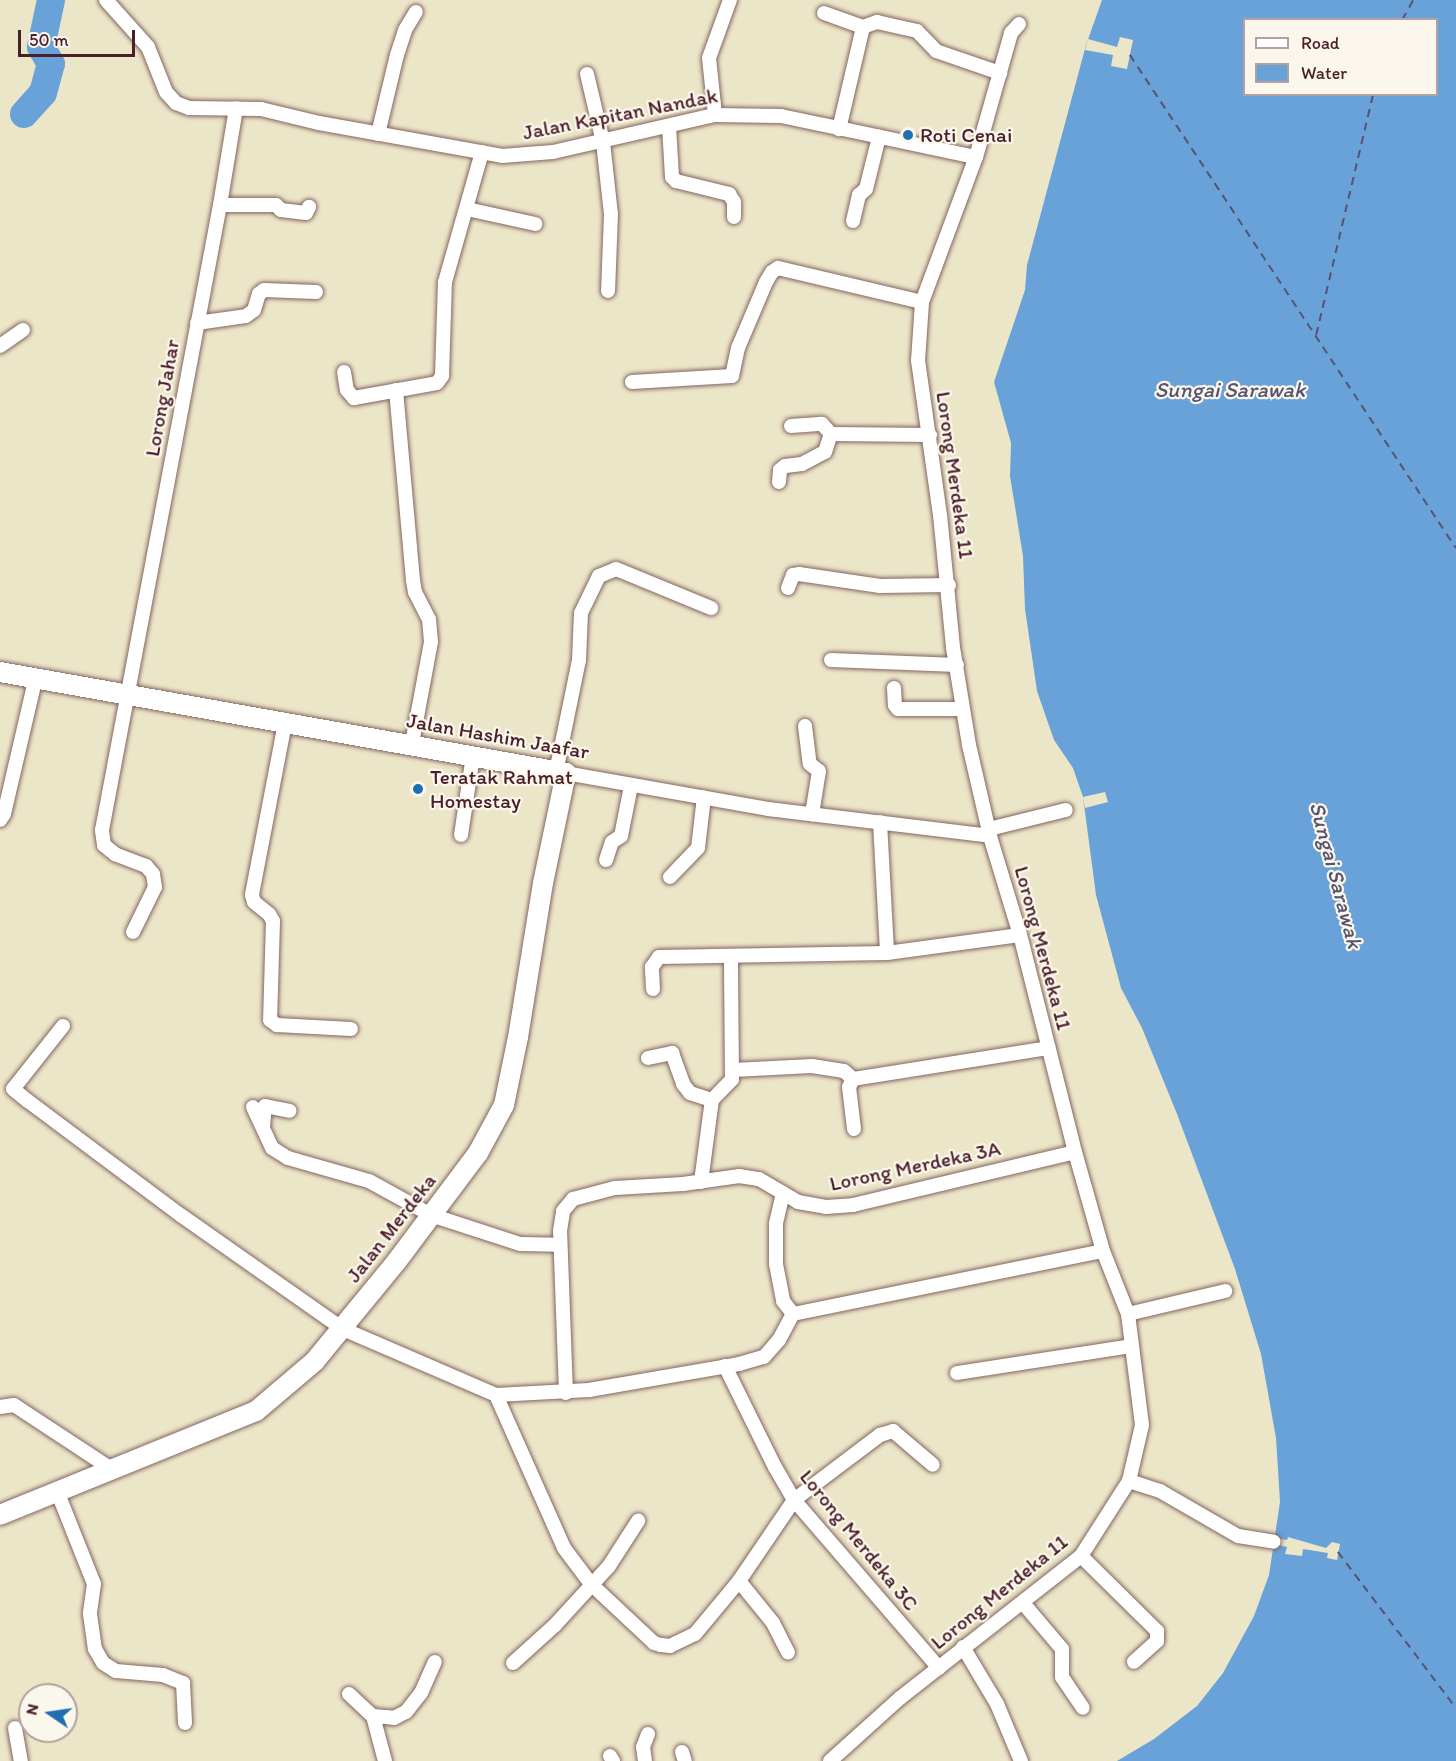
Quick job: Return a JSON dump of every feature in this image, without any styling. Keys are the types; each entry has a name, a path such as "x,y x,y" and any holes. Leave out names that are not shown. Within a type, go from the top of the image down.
{"street":[{"name":"Jalan Kapitan Nandak","path":"106,0 148,47 162,83 176,103 189,108 261,109 378,134 502,156 553,152 715,115 781,116 976,157"},
{"path":"715,115 709,58 730,0"},
{"path":"378,134 397,55 405,30 416,12"},
{"path":"824,13 863,27 877,22 916,31 936,51 1000,73"},
{"name":"Lorong Merdeka 11","path":"830,1761 900,1698 1081,1556 1129,1481 1142,1425 1128,1314 1103,1251 1075,1152 1020,935 989,832 963,710 930,435 923,407 918,361 922,302 976,157 1011,33 1019,24"},
{"path":"839,129 863,27"},
{"path":"587,74 603,142 611,214 609,291"},
{"name":"Lorong Jahar","path":"133,932 155,887 153,874 146,866 104,845 102,830 220,205 236,108"},
{"path":"669,126 672,177 676,182 729,194 734,202 734,217"},
{"path":"853,221 859,195 866,189 879,137"},
{"path":"344,372 347,390 354,398 437,383 442,376 445,282 482,152"},
{"path":"220,205 276,205 281,210 306,213 309,207"},
{"path":"467,209 535,224"},
{"path":"632,382 732,376 738,348 758,301 772,272 778,268 922,302"},
{"path":"197,323 246,316 254,310 259,294 264,290 316,292"},
{"path":"0,346 23,330"},
{"path":"396,390 413,580 415,592 429,619 431,642 412,744"},
{"path":"792,426 822,424 831,434"},
{"path":"831,434 930,435"},
{"path":"779,482 780,470 784,466 802,464 825,452 831,434"},
{"path":"561,772 579,660 581,613 599,576 616,569 711,608"},
{"path":"788,588 793,575 799,574 880,586 949,585"},
{"path":"831,660 957,665"},
{"name":"Jalan Hashim Jaafar","path":"0,672 412,744 739,805 989,832"},
{"path":"0,820 4,814 36,677"},
{"path":"894,688 895,705 898,709 963,710"},
{"path":"285,723 252,896 254,902 269,914 273,921 270,1020 277,1025 351,1029"},
{"path":"806,726 810,764 819,771 812,814"},
{"path":"461,835 473,756"},
{"name":"Jalan Merdeka","path":"1,1513 256,1411 315,1361 343,1329 478,1153 506,1099 561,772"},
{"path":"606,860 612,842 621,836 631,786"},
{"path":"670,877 698,849 704,797"},
{"path":"989,832 1066,810"},
{"path":"880,822 887,953"},
{"path":"653,989 652,967 659,957 887,953 1020,935"},
{"path":"701,1182 712,1100 732,1078 731,956"},
{"path":"63,1026 13,1089 182,1216 343,1329 496,1395 566,1393 725,1366 764,1357 779,1340 793,1314"},
{"path":"853,1079 1049,1048"},
{"path":"648,1058 672,1053 683,1084 690,1093 712,1100"},
{"path":"733,1070 812,1066 844,1071 853,1079"},
{"path":"853,1079 849,1087 854,1129"},
{"path":"263,1127 265,1106 290,1111"},
{"path":"253,1107 272,1148 288,1158 369,1181 431,1215 520,1244 560,1245"},
{"name":"Lorong Merdeka 3A","path":"566,1393 560,1245 563,1211 573,1199 615,1188 701,1182 739,1176 759,1179 798,1202 826,1207 854,1205 1075,1152"},
{"path":"783,1192 776,1224 776,1264 783,1301 793,1314"},
{"path":"793,1314 1103,1251"},
{"path":"1128,1314 1225,1291"},
{"path":"957,1373 1132,1346"},
{"name":"Lorong Merdeka 3C","path":"725,1366 794,1500 939,1668"},
{"path":"496,1395 564,1548 591,1584 654,1643 670,1646 696,1634 739,1581 794,1500 887,1431 903,1437 933,1465"},
{"path":"0,1407 14,1405 113,1470"},
{"path":"1129,1481 1160,1491 1238,1536 1274,1542"},
{"path":"57,1491 94,1584 90,1614 95,1649 103,1663 116,1671 163,1675 183,1683 185,1723"},
{"path":"513,1663 555,1625 609,1566 638,1521"},
{"path":"1081,1556 1157,1631 1157,1641 1134,1662"},
{"path":"739,1581 773,1623 788,1652"},
{"path":"1023,1603 1062,1649 1062,1677 1083,1708"},
{"path":"963,1647 997,1704 1021,1761"},
{"path":"373,1716 394,1718 406,1712 421,1693 435,1662"},
{"path":"349,1694 373,1716 385,1761"},
{"path":"15,1728 21,1761"},
{"path":"645,1761 643,1747 648,1734"}],"water":[{"name":"Sungai Sarawak","path":"1102,0 1456,0 1456,1761 1117,1761 1154,1739 1197,1706 1223,1673 1254,1616 1269,1575 1280,1502 1276,1438 1261,1354 1235,1269 1177,1114 1142,1028 1121,988 1096,895 1083,797 1073,768 1054,740 1037,691 1025,609 1023,556 1010,476 1011,443 994,382 1025,290 1027,265 1086,45"}],"pier":[{"path":"1120,37 1133,40 1127,69 1111,66 1113,55 1085,50 1088,39 1117,47"},
{"path":"1105,792 1108,802 1085,808 1083,797"},
{"path":"1288,1537 1326,1548 1332,1542 1340,1544 1337,1560 1327,1558 1328,1553 1303,1549 1302,1556 1285,1554 1287,1547 1274,1544 1275,1538 1287,1540"}],"waterway":[{"path":"24,114 43,93 51,64 41,47 51,0"}],"ferry route":[{"path":"1403,18 1413,0"},
{"path":"1130,55 1456,548"},
{"path":"1316,335 1373,96"},
{"path":"1338,1552 1456,1708"}],"place":[{"name":"Roti Cenai","path":"908,135"},
{"name":"Teratak Rahmat Homestay","path":"418,789"}]}
